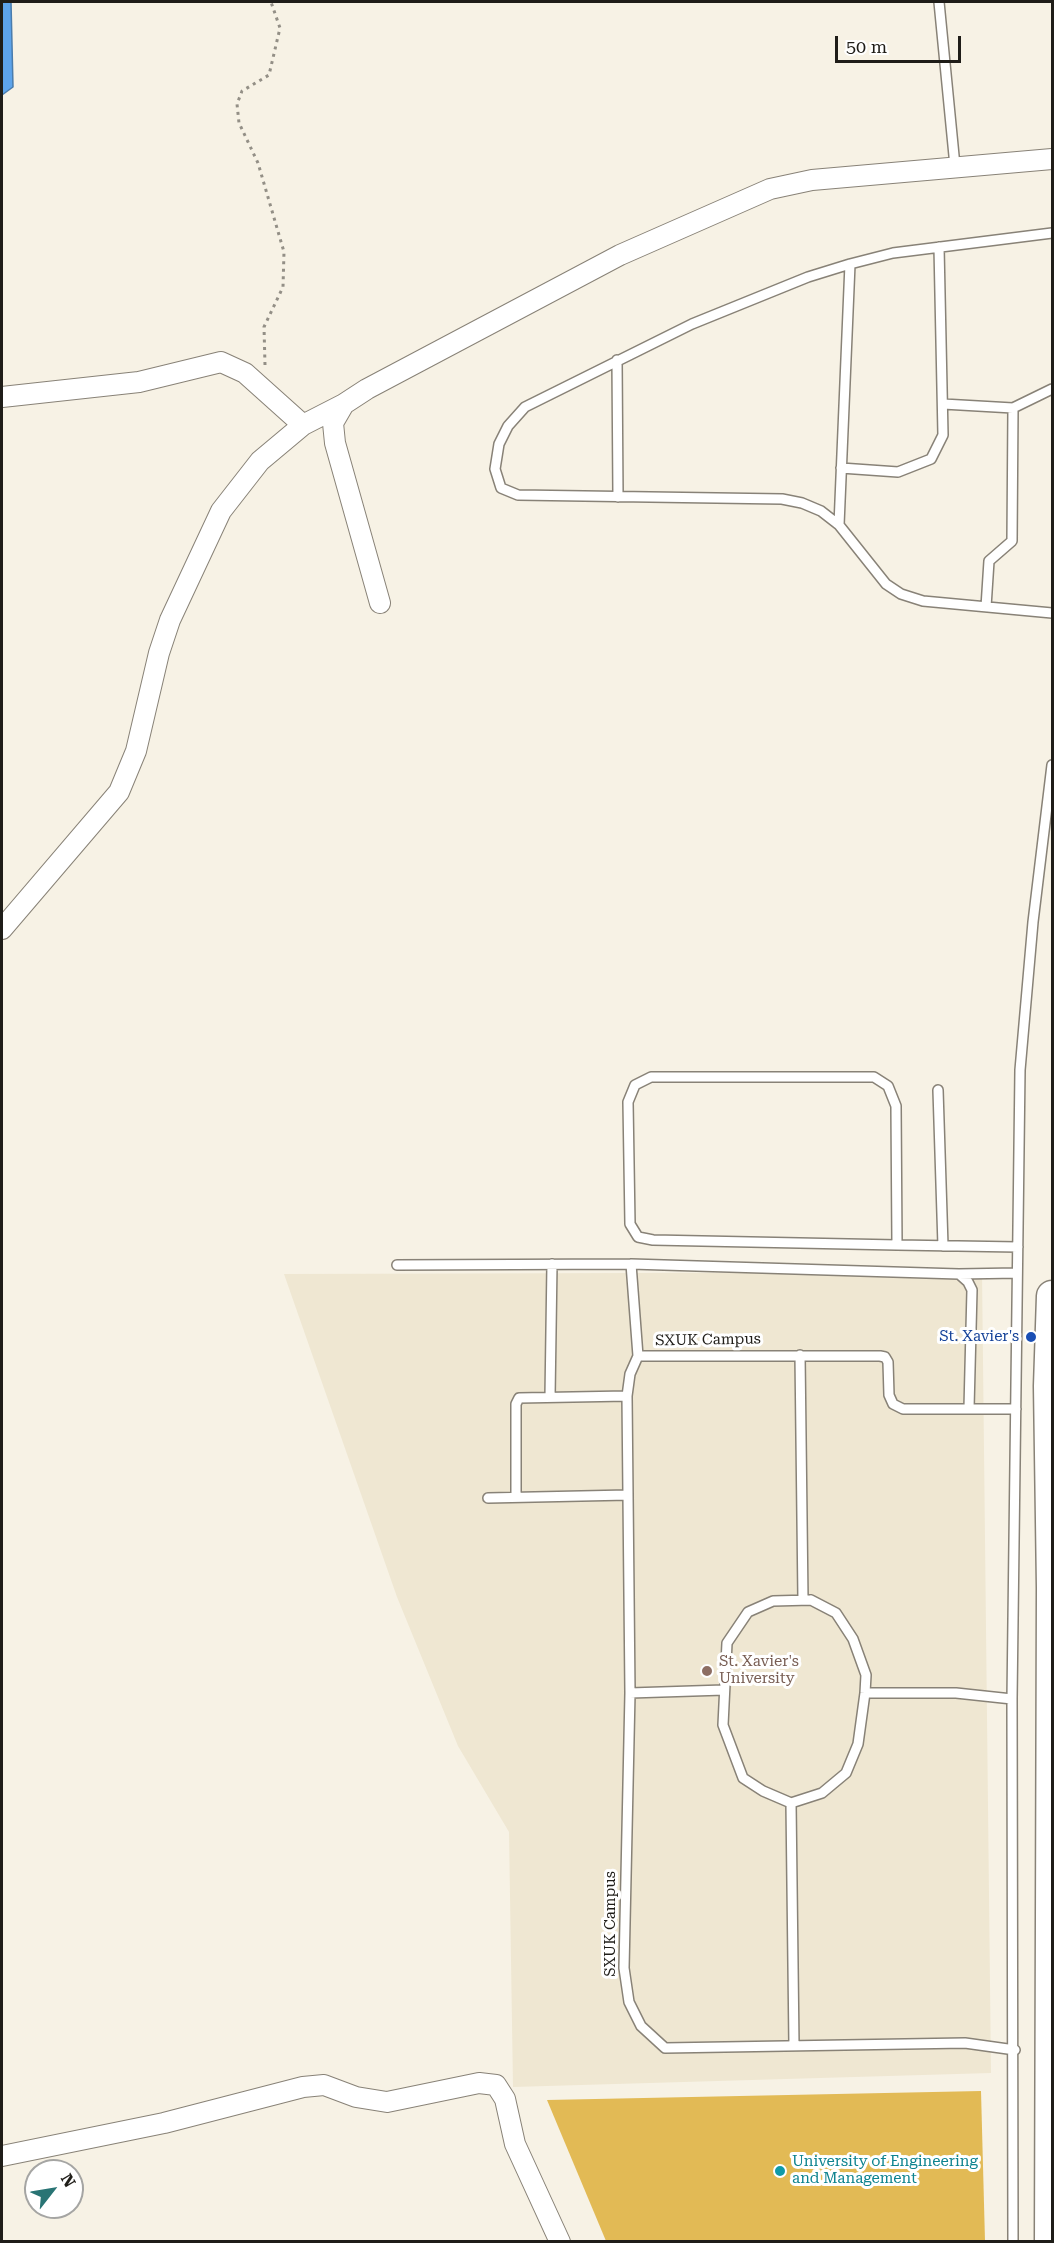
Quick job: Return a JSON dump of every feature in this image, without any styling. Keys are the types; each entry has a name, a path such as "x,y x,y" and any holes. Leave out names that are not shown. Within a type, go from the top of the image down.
{"main road":[{"path":"1050,2241 1052,1588 1049,1386 1053,1296"}],"street":[{"path":"2,929 119,792 136,751 159,653 170,620 221,511 260,461 303,425 344,404 398,370 620,255 770,189 812,180 1053,159"},
{"path":"2,397 139,382 221,362 237,368 303,425"},
{"path":"344,404 333,423 335,443 380,603"},
{"path":"2,2156 164,2123 258,2101 303,2087 324,2085 356,2097 387,2102 478,2083 496,2085 505,2099 515,2144 560,2241"}],"lane":[{"path":"939,2 955,166"},
{"path":"1053,233 893,253 808,277 692,324 525,407 507,426 499,444 495,469 501,488 518,495 782,499 821,511 838,525 886,584 901,594 923,601 1053,613"},
{"path":"841,468 898,472 932,459 943,435 939,247"},
{"path":"838,525 850,264"},
{"path":"617,360 618,497"},
{"path":"943,404 1013,408 1053,389"},
{"path":"986,607 989,561 1012,541 1013,408"},
{"path":"1013,2241 1015,2050 1012,1699 1020,1070 1033,922 1053,765"},
{"path":"897,1245 896,1106 888,1086 874,1077 651,1077 635,1085 628,1102 630,1224 638,1237 653,1240 943,1246 1018,1247"},
{"path":"938,1090 943,1246"},
{"path":"550,1397 552,1264"},
{"path":"397,1266 631,1264 959,1274 1017,1273"},
{"path":"631,1264 638,1356"},
{"path":"959,1274 968,1282 972,1290 969,1408 1016,1409"},
{"path":"800,1355 802,1600"},
{"name":"SXUK Campus","path":"969,1408 903,1409 893,1404 889,1395 888,1362 885,1357 638,1356 630,1374 627,1396 630,1693 624,1968 628,2002 641,2026 664,2048 964,2043 1015,2050"},
{"path":"516,1497 516,1400 523,1397 627,1396"},
{"path":"488,1498 628,1496"},
{"path":"811,1600 836,1613 856,1648 866,1675 858,1744 846,1773 822,1793 791,1803 763,1791 743,1778 723,1725 724,1690 727,1643 748,1612 773,1601 811,1600"},
{"path":"630,1693 724,1690"},
{"path":"865,1693 956,1693 1012,1699"},
{"path":"791,1803 795,2046"}],"path":[{"path":"254,382 266,361 263,335 266,320 283,287 284,252 258,163 239,123 237,104 243,91 269,75 280,28 271,2"}],"shaded area":[{"name":"St. Xavier's University","path":"982,1272 991,2073 513,2087 509,1832 458,1746 397,1597 284,1274"}],"water":[{"path":"2,2 11,2 13,87 2,95"}],"building":[{"name":"University of Engineering and Management","path":"981,2091 985,2241 606,2241 547,2100"}],"place":[{"name":"St. Xavier's","path":"1031,1337"},
{"name":"St. Xavier's University","path":"707,1671"},
{"name":"University of Engineering and Management","path":"780,2171"}]}
